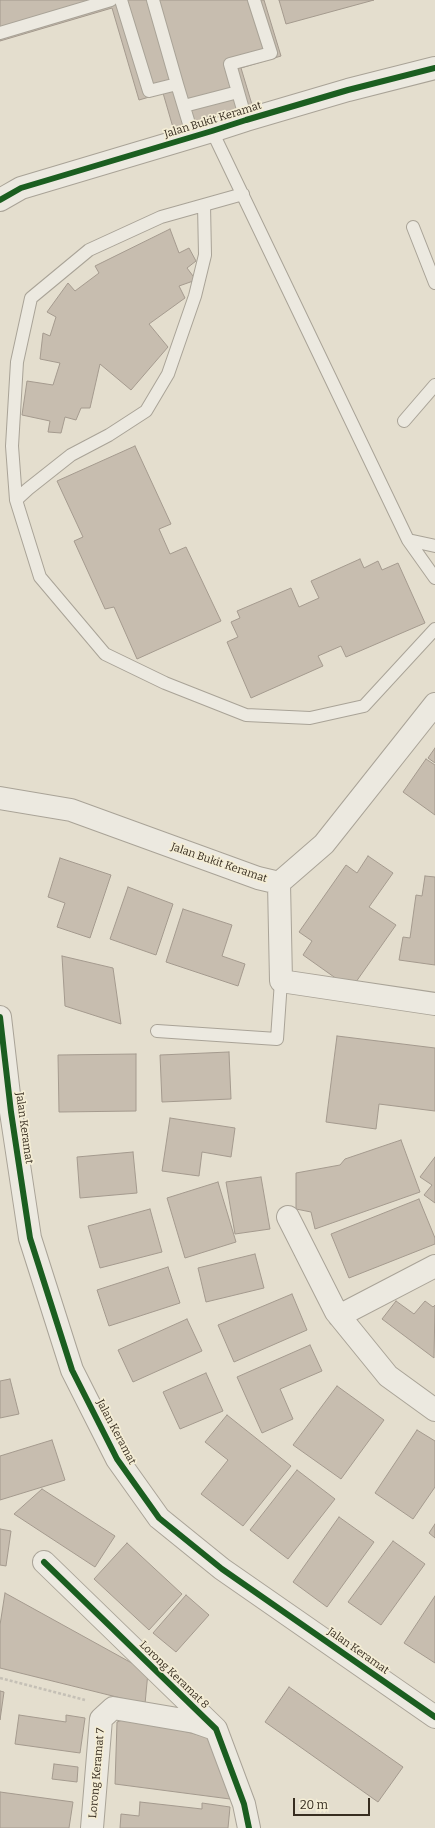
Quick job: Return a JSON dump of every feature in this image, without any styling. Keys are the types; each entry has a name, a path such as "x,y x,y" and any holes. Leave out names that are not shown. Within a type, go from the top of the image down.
{"street":[{"name":"Jalan Bukit Keramat","path":"0,200 21,188 348,90 435,68"},
{"name":"Jalan Bukit Keramat","path":"0,798 70,810 258,878 279,883 324,844 435,704"},
{"path":"279,883 281,981 435,1004"},
{"name":"Jalan Keramat","path":"0,1017 11,1112 30,1238 72,1370 117,1460 164,1523 222,1569 435,1717"},
{"path":"288,1217 339,1316 388,1376 435,1410"},
{"path":"339,1316 435,1266"},
{"name":"Lorong Keramat 8","path":"44,1562 216,1729 244,1804 249,1828"},
{"path":"113,1708 195,1722 216,1729"},
{"name":"Lorong Keramat 7","path":"92,1828 101,1719 113,1708"}],"lane":[{"path":"0,33 111,0"},
{"path":"121,0 149,91 177,84"},
{"path":"153,0 184,106 242,194 408,540 435,578"},
{"path":"246,120 230,64 271,53 254,0"},
{"path":"184,106 238,92"},
{"path":"242,194 161,217 89,250 31,298 17,362 12,446 16,500 40,576 105,654 165,683 246,715 310,718 364,706 435,629"},
{"path":"16,500 71,455 110,435 146,411 168,374 196,296 205,255 204,205"},
{"path":"413,227 435,282"},
{"path":"404,421 435,385"},
{"path":"408,540 435,546"},
{"path":"157,1031 277,1039 281,981"}],"path":[{"path":"0,1678 113,1708"}],"building":[{"path":"0,0 264,0 281,56 241,68 253,108 174,131 163,93 139,100 112,8 0,41"},
{"path":"279,0 374,0 286,24"},
{"path":"170,229 179,253 189,248 196,261 187,268 196,280 179,286 185,298 149,324 168,347 131,390 100,364 90,408 81,408 76,420 65,417 61,433 48,432 50,421 22,415 27,381 53,385 60,363 40,359 43,333 50,336 56,317 47,312 68,283 75,291 99,273 95,266"},
{"path":"135,446 171,524 159,529 170,554 186,547 221,621 137,659 114,607 105,609 74,541 83,537 57,481"},
{"path":"360,559 364,568 378,561 382,570 398,563 425,623 346,657 341,646 318,656 323,666 251,698 227,642 238,637 231,622 240,618 237,611 291,588 299,607 319,598 311,581"},
{"path":"435,748 435,763 428,758"},
{"path":"426,759 435,765 435,815 403,792"},
{"path":"368,856 393,873 369,907 396,925 351,989 303,955 312,941 299,932 346,865 357,873"},
{"path":"60,858 111,875 90,938 57,927 65,903 48,897"},
{"path":"425,876 435,877 435,965 399,960 403,937 410,938 416,895 422,896"},
{"path":"128,887 173,904 156,955 110,939"},
{"path":"183,909 232,925 222,956 245,964 238,986 166,962"},
{"path":"62,956 113,968 121,1024 65,1006"},
{"path":"337,1036 435,1048 435,1111 379,1104 376,1129 326,1122"},
{"path":"229,1052 231,1099 162,1102 160,1055"},
{"path":"136,1054 136,1111 59,1112 58,1055"},
{"path":"170,1118 235,1128 231,1157 202,1152 199,1176 162,1171"},
{"path":"401,1140 420,1192 315,1229 311,1212 296,1209 296,1173 340,1165 345,1159"},
{"path":"133,1152 137,1193 80,1198 77,1157"},
{"path":"435,1157 435,1203 424,1195 432,1185 420,1177"},
{"path":"261,1177 270,1229 235,1234 226,1182"},
{"path":"218,1182 236,1242 185,1258 167,1198"},
{"path":"419,1199 435,1238 435,1244 349,1278 331,1234"},
{"path":"150,1209 162,1252 100,1268 88,1226"},
{"path":"255,1254 264,1288 206,1302 198,1268"},
{"path":"168,1267 180,1303 109,1326 97,1290"},
{"path":"292,1294 307,1330 234,1362 218,1325"},
{"path":"396,1301 414,1314 425,1301 433,1307 435,1305 434,1358 382,1319"},
{"path":"187,1319 202,1351 133,1382 118,1350"},
{"path":"310,1345 322,1371 280,1389 293,1419 262,1433 237,1377"},
{"path":"206,1373 223,1411 180,1429 163,1392"},
{"path":"10,1379 19,1414 0,1418 0,1381"},
{"path":"337,1386 384,1420 341,1479 293,1445"},
{"path":"227,1415 291,1466 243,1526 201,1494 228,1460 205,1442"},
{"path":"417,1430 435,1441 435,1487 413,1519 375,1493"},
{"path":"52,1440 65,1480 0,1500 0,1456"},
{"path":"297,1470 335,1499 288,1559 250,1530"},
{"path":"42,1489 115,1536 95,1567 14,1514"},
{"path":"339,1517 374,1542 327,1607 293,1582"},
{"path":"435,1524 435,1538 429,1533"},
{"path":"0,1529 11,1531 6,1566 0,1565"},
{"path":"393,1541 425,1564 381,1625 348,1602"},
{"path":"127,1543 182,1594 149,1630 94,1579"},
{"path":"5,1593 148,1672 145,1704 0,1668 0,1625"},
{"path":"186,1595 209,1615 176,1652 153,1633"},
{"path":"435,1596 435,1663 404,1643"},
{"path":"289,1687 403,1767 378,1802 265,1722"},
{"path":"0,1691 4,1692 0,1720"},
{"path":"19,1715 66,1722 66,1715 85,1718 80,1753 15,1744"},
{"path":"130,1717 214,1739 230,1799 115,1784 117,1722"},
{"path":"54,1764 78,1767 77,1782 52,1779"},
{"path":"0,1792 73,1802 69,1828 0,1828"},
{"path":"140,1802 202,1809 202,1803 230,1807 228,1828 120,1828 121,1814 139,1816"}],"cycle path":[{"path":"0,200 21,188 348,90 435,68"},
{"path":"0,1017 11,1112 30,1238 72,1370 117,1459 159,1518 222,1569 435,1717"},
{"path":"44,1562 216,1729 244,1804 249,1828"}]}
